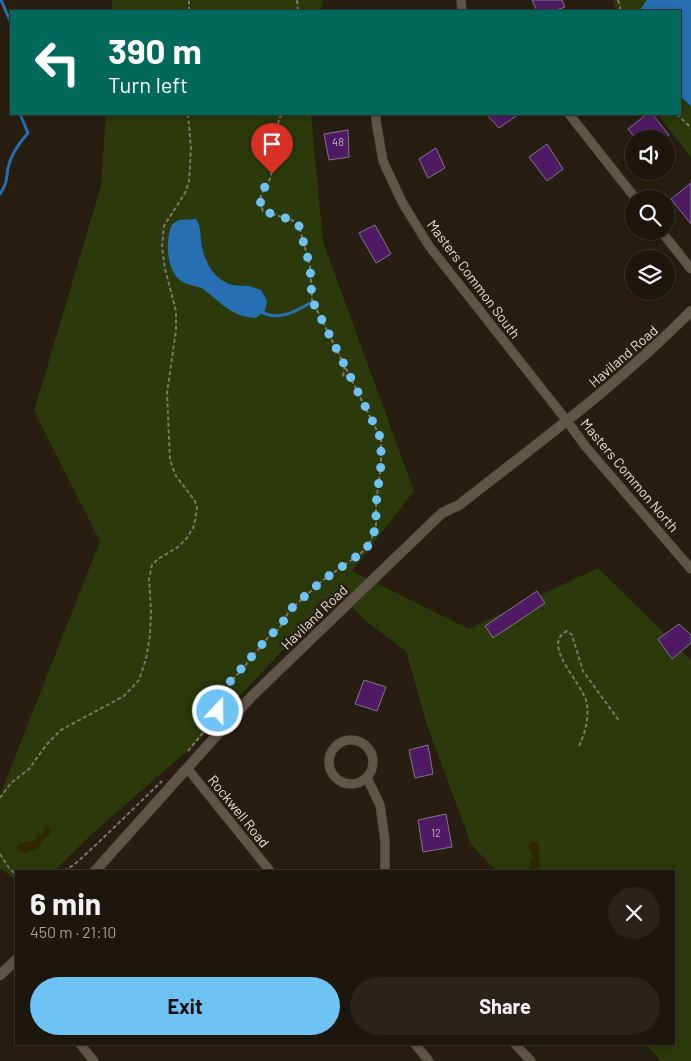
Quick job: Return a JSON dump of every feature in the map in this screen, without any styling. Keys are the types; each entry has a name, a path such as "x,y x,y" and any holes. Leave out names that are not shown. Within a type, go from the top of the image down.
{"street":[{"name":"Masters Common South","path":"376,115 383,161 406,210 428,246 567,421"},
{"path":"570,115 629,190"},
{"path":"668,240 691,269"},
{"name":"Haviland Road","path":"96,870 251,697 442,513 459,505 600,395 657,346 691,312"},
{"name":"Masters Common North","path":"567,421 586,447 691,569"},
{"path":"346,740 360,741 366,745 373,758 374,765 367,778 353,784 346,784 333,776 328,762 330,754 339,743 346,740"},
{"name":"Rockwell Road","path":"187,768 269,870"},
{"path":"367,778 380,805 385,842 385,870"},
{"path":"0,975 15,963"},
{"path":"81,1045 94,1061"},
{"path":"416,1045 429,1061"},
{"path":"516,1045 531,1061"}],"path":[{"path":"0,798 11,782 29,769 47,744 61,730 124,696 139,680 146,658 150,635 149,579 152,565 158,559 178,547 187,538 194,526 197,508 195,501 176,476 170,460 167,393 176,330 176,311 165,268 162,247 164,226 185,193 189,182 191,148 188,115"},
{"path":"186,754 214,719 229,683 270,635 279,629 289,611 323,580 360,554 369,545 376,527 381,439 312,300 310,266 299,226 292,220 263,211 259,203 260,196 272,174 272,144 281,115"},
{"path":"678,115 691,128"},
{"path":"345,366 343,376 350,376"},
{"path":"578,746 586,733 587,703 576,682 561,661 559,639 567,631 572,635 583,671 620,722"},
{"path":"66,870 100,841 164,778"},
{"path":"0,854 15,874"}],"green space":[{"path":"112,0 323,0 321,10 112,10"},
{"path":"613,0 691,0 691,158 675,137 675,130 670,130 659,115 681,115 681,10 615,10"},
{"path":"106,115 311,115 323,242 414,491 352,571 469,629 598,568 691,660 691,1061 661,1061 647,1045 675,1045 675,870 495,870 471,844 428,728 406,651 367,622 337,592 194,745 94,832 55,870 15,870 15,878 0,869 0,795 100,541 34,411 101,186"}],"sand":[{"path":"48,827 51,829 51,833 43,840 37,850 30,850 25,853 19,851 17,847 19,844 35,840"},
{"path":"531,842 537,843 538,846 541,866 537,870 533,870 529,865 533,856 528,848"}],"water":[{"path":"647,0 691,0 691,106 681,97 681,10 640,10"},
{"path":"196,219 200,227 204,253 216,276 230,284 249,286 261,290 267,301 265,311 256,318 243,316 232,311 203,289 181,281 172,270 168,254 168,238 172,224 179,220"}],"building":[{"path":"532,0 562,0 565,7 556,10 537,10"},
{"path":"487,115 518,115 499,128"},
{"path":"646,115 653,115 665,130 629,130"},
{"path":"348,130 349,157 329,160 324,134"},
{"path":"547,144 563,169 547,181 529,157"},
{"path":"436,148 445,168 428,178 419,159"},
{"path":"691,183 691,224 675,204 675,196"},
{"path":"375,225 391,254 376,263 359,233"},
{"path":"537,591 545,603 493,638 485,626"},
{"path":"679,624 691,635 691,643 672,659 658,639"},
{"path":"364,680 386,687 377,711 355,704"},
{"path":"428,745 433,774 415,778 409,750"},
{"path":"446,814 452,847 423,852 418,820"}],"waterway":[{"path":"1,0 10,21"},
{"path":"0,194 5,184 11,158 28,133 20,115"},
{"path":"263,313 275,316 281,315 293,312 310,303"}],"route":[{"path":"218,711 220,701 229,683 253,658 270,635 279,629 289,611 323,580 360,554 369,545 376,527 377,518 376,504 381,465 381,439 312,300 310,266 299,226 292,220 263,211 259,203 260,196 272,174"}]}
